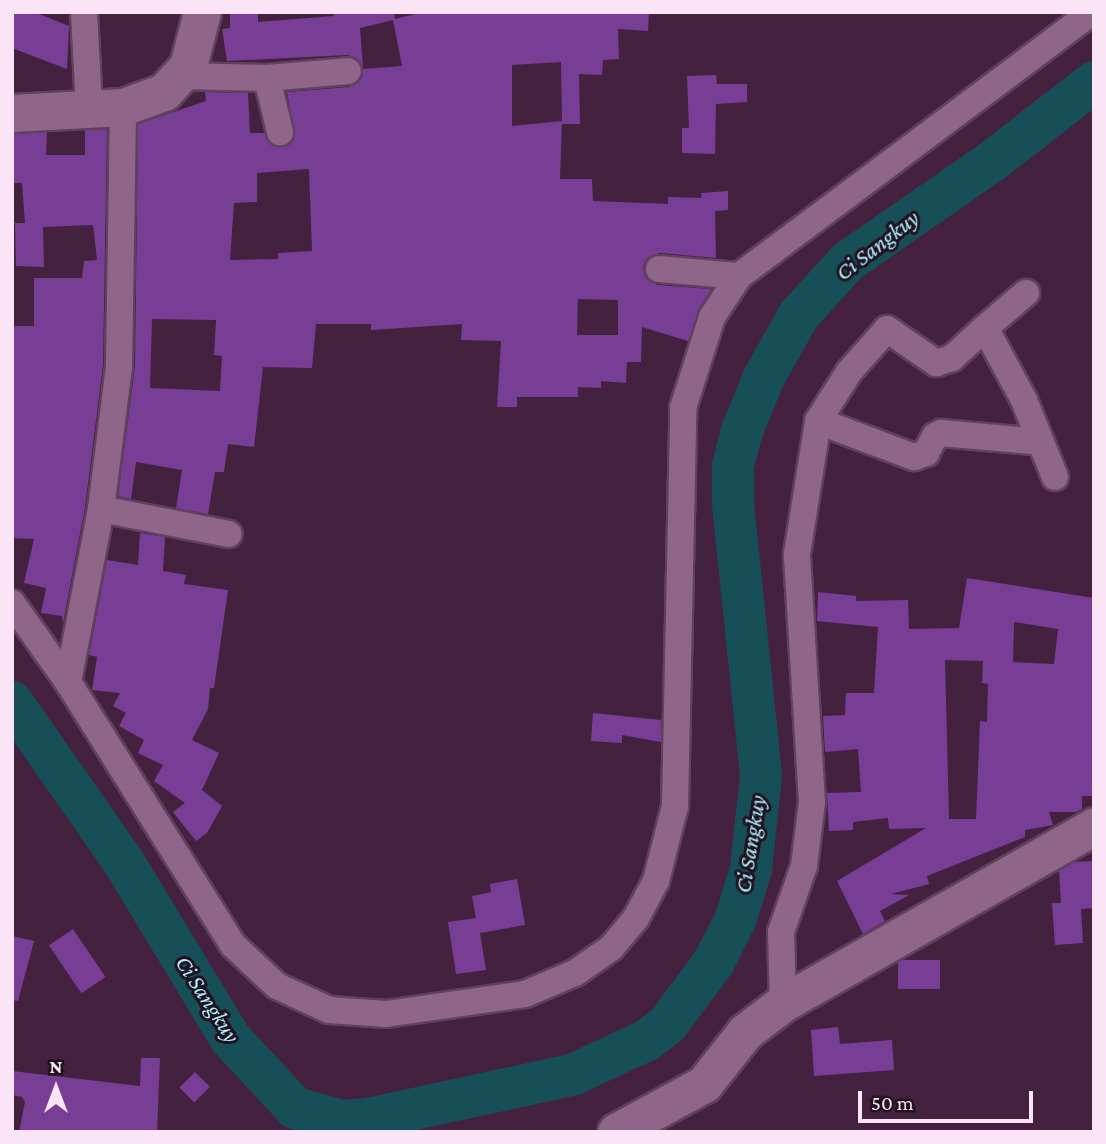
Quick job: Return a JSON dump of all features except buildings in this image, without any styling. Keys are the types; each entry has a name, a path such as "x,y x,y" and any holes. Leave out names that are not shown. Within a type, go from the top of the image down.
{"street":[{"path":"68,682 101,509 119,366 106,108 84,12"},
{"path":"12,114 106,108 164,92 181,76 202,12"},
{"path":"12,603 68,682 233,945 256,970 299,999 329,1010 386,1014 526,994 575,973 611,948 636,918 656,881 675,806 683,408 712,317 739,276 1092,12"},
{"path":"181,76 267,78 348,71"},
{"path":"267,78 280,132"},
{"path":"660,269 739,276"},
{"path":"783,1003 781,932 804,866 813,802 797,554 818,421 849,372 887,329 936,363 952,358 1026,293"},
{"path":"985,328 1041,442 1055,477"},
{"path":"818,421 914,457 926,453 935,436 942,433 1041,442"},
{"path":"101,509 229,534"},
{"path":"616,1132 704,1084 745,1032 783,1003 1094,826"}],"waterway":[{"name":"Ci Sangkuy","path":"12,702 123,861 230,1038 295,1108 341,1121 368,1119 572,1075 647,1040 667,1025 714,962 736,918 751,869 761,775 733,502 733,466 742,431 764,377 799,315 847,262 991,162 1094,82"}]}
